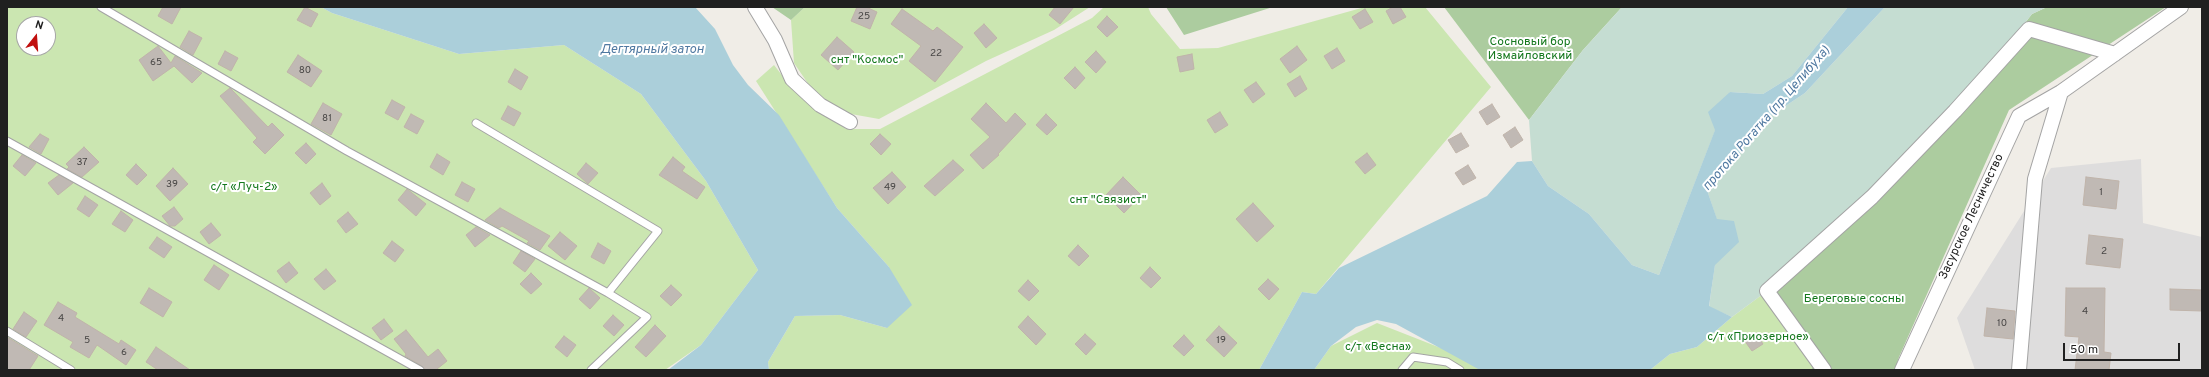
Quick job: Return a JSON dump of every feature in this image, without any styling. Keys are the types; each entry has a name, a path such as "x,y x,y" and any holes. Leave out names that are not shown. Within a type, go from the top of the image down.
{"street":[{"path":"755,7 775,40 792,79 820,105 850,122"},
{"name":"Засурское Лесничество","path":"1903,366 2019,116 2061,92 2181,7"},
{"path":"1824,370 1767,291 1872,197 1955,111 2028,29 2115,54"},
{"path":"2019,370 2035,178 2061,92"}],"lane":[{"path":"101,7 347,151 608,293 647,317 591,370"},
{"path":"476,123 658,231 608,293"},
{"path":"7,141 420,370"},
{"path":"7,331 71,370"},
{"path":"1402,370 1413,357 1447,362 1460,370"}],"shaded area":[{"path":"2141,159 2143,223 2202,237 2202,370 1975,370 1957,318 2051,168"}],"green space":[{"name":"с/т «Луч-2»","path":"7,7 321,7 332,13 459,54 564,45 641,94 706,181 758,270 701,345 665,370 75,370 7,328"},
{"path":"772,7 805,7 791,20"},
{"name":"снт \"Космос\"","path":"805,7 1090,7 1054,30 986,61 879,119 851,114 833,107 811,88 794,63 791,20"},
{"name":"снт \"Связист\"","path":"1104,7 1148,7 1151,14 1180,49 1218,48 1365,7 1425,7 1491,87 1316,294 1302,292 1259,370 769,370 768,362 795,316 840,315 887,328 889,267 837,208 756,81 774,65 795,92 846,129 880,129 1092,18"},
{"path":"1166,7 1273,7 1184,35"},
{"name":"Сосновый бор Измайловский","path":"1444,7 1622,7 1583,50 1529,120"},
{"path":"1622,7 1848,7 1792,76 1763,94 1730,92 1659,275 1632,265 1589,214 1548,186 1532,161 1529,120 1583,50"},
{"path":"1885,7 2047,7 2032,14 1960,106 1767,291 1732,317 1709,307 1715,264 1717,220 1708,193 1769,117 1805,93"},
{"name":"Береговые сосны","path":"2047,7 2166,7 2009,110 1899,357 1895,370 1811,370 1817,359 1767,291 1960,106 2032,14"},
{"name":"с/т «Приозерное»","path":"1767,291 1818,359 1811,370 1650,370 1670,354 1697,347 1732,317"},
{"name":"с/т «Весна»","path":"1377,323 1497,370 1314,370 1331,346"},
{"path":"7,334 66,370 7,370"}],"water":[{"name":"Дегтярный затон","path":"321,7 695,7 715,29 733,65 748,85 779,115 837,208 889,267 912,305 887,328 840,315 795,316 768,362 769,370 668,370 701,345 758,270 706,181 641,94 564,45 459,54 332,13"},
{"name":"протока Рогатка (пр. Целибуха)","path":"1848,7 1885,7 1805,93 1769,117 1708,193 1717,219 1734,221 1739,242 1715,265 1709,306 1732,317 1697,347 1670,354 1650,370 1480,370 1396,324 1377,320 1356,327 1331,346 1314,370 1259,370 1302,292 1316,294 1339,268 1487,196 1517,162 1532,161 1548,186 1589,214 1632,265 1659,275 1715,130 1708,112 1730,92 1763,94 1792,76"}],"building":[{"path":"163,7 181,7 172,24 158,16"},
{"path":"305,7 318,14 311,27 297,20"},
{"path":"857,7 866,7 877,12 870,29 851,21"},
{"path":"1055,7 1074,7 1060,24 1049,15"},
{"path":"1393,7 1400,7 1406,17 1393,24 1386,11"},
{"path":"902,9 933,31 937,27 963,47 935,82 909,61 921,46 891,24"},
{"path":"1365,9 1373,22 1360,29 1352,17"},
{"path":"1107,16 1118,27 1107,37 1097,27"},
{"path":"984,24 997,38 986,48 974,33"},
{"path":"189,31 202,38 193,55 180,47"},
{"path":"837,37 854,52 838,70 821,55"},
{"path":"158,46 171,63 175,56 202,73 192,83 174,66 153,81 139,60"},
{"path":"1297,46 1307,60 1290,73 1280,59"},
{"path":"1337,48 1345,61 1332,69 1324,56"},
{"path":"225,51 238,58 231,71 218,64"},
{"path":"1096,51 1106,62 1096,73 1085,62"},
{"path":"1192,54 1194,69 1180,72 1177,57"},
{"path":"298,55 322,71 311,87 287,72"},
{"path":"1075,67 1085,78 1075,89 1064,78"},
{"path":"515,69 528,77 521,90 508,82"},
{"path":"1300,76 1307,89 1295,97 1287,84"},
{"path":"1256,82 1265,94 1253,103 1244,90"},
{"path":"230,88 268,127 272,123 284,135 265,154 253,142 257,138 220,96"},
{"path":"392,100 405,107 398,120 385,113"},
{"path":"323,103 342,114 331,135 311,124"},
{"path":"986,103 1006,123 1015,113 1026,124 998,154 999,155 983,169 970,155 990,137 971,119"},
{"path":"1492,104 1500,117 1487,125 1479,112"},
{"path":"508,106 521,113 514,126 501,119"},
{"path":"1220,112 1228,125 1215,133 1207,120"},
{"path":"411,114 424,121 417,134 404,127"},
{"path":"1046,114 1057,125 1047,135 1036,125"},
{"path":"1515,127 1523,140 1511,148 1503,135"},
{"path":"1461,133 1469,146 1456,153 1448,140"},
{"path":"40,134 49,139 41,154 29,147"},
{"path":"880,134 891,144 881,155 870,144"},
{"path":"306,143 316,154 306,164 295,153"},
{"path":"84,147 99,162 82,177 67,169 69,167 66,164"},
{"path":"1367,153 1376,165 1365,174 1355,162"},
{"path":"437,154 450,162 443,175 430,167"},
{"path":"22,155 36,163 25,176 13,166"},
{"path":"673,157 685,167 682,171 705,187 697,199 659,175"},
{"path":"953,160 964,170 935,196 924,186"},
{"path":"586,163 598,173 588,184 577,174"},
{"path":"136,164 147,175 137,185 126,175"},
{"path":"1468,165 1476,178 1463,185 1455,173"},
{"path":"173,168 188,184 170,201 156,186"},
{"path":"892,172 906,187 888,204 873,188"},
{"path":"59,175 73,183 58,195 48,183"},
{"path":"1123,177 1141,195 1124,213 1106,195"},
{"path":"2086,177 2119,181 2116,209 2083,205"},
{"path":"462,182 475,189 468,202 455,195"},
{"path":"322,183 331,196 320,205 310,193"},
{"path":"407,189 426,204 416,216 398,200"},
{"path":"85,196 98,205 89,217 77,209"},
{"path":"1253,203 1274,226 1257,242 1236,219"},
{"path":"174,207 183,219 175,226 170,226 162,216"},
{"path":"500,208 550,236 540,250 527,243 529,241 502,226 499,228 485,220"},
{"path":"121,211 133,220 125,232 112,224"},
{"path":"348,212 358,224 346,233 337,221"},
{"path":"211,223 221,235 209,244 200,232"},
{"path":"476,227 490,235 475,247 466,235"},
{"path":"560,232 577,246 565,260 548,246"},
{"path":"2089,235 2123,239 2120,268 2086,264"},
{"path":"157,237 172,247 164,258 149,248"},
{"path":"392,241 404,250 395,262 383,253"},
{"path":"598,243 611,251 604,264 591,257"},
{"path":"1078,245 1089,256 1079,266 1068,256"},
{"path":"521,251 535,259 525,272 513,263"},
{"path":"289,262 298,273 286,283 277,271"},
{"path":"214,265 229,275 219,290 204,280"},
{"path":"1150,267 1161,278 1151,288 1140,278"},
{"path":"326,269 336,281 324,290 314,279"},
{"path":"531,273 542,284 531,294 520,284"},
{"path":"1268,279 1279,289 1269,300 1258,289"},
{"path":"1028,280 1039,291 1029,301 1018,291"},
{"path":"671,285 682,295 671,306 660,296"},
{"path":"149,288 172,302 163,317 140,303"},
{"path":"589,288 600,298 590,309 579,299"},
{"path":"2066,288 2105,288 2104,352 2111,353 2109,370 2075,370 2079,337 2065,336"},
{"path":"2170,289 2202,290 2202,311 2170,310"},
{"path":"58,302 77,313 75,317 119,344 121,340 136,350 126,365 97,345 89,358 70,347 73,342 44,325"},
{"path":"1987,308 2015,311 2013,339 1984,336"},
{"path":"24,312 37,321 26,337 13,329"},
{"path":"613,315 624,325 614,336 603,326"},
{"path":"1028,316 1046,334 1036,345 1018,327"},
{"path":"384,319 393,331 381,340 372,328"},
{"path":"655,325 666,336 646,357 635,347"},
{"path":"1219,326 1237,343 1224,357 1206,340"},
{"path":"406,330 428,357 438,349 447,361 437,369 438,370 425,370 422,366 405,356 406,354 394,339"},
{"path":"1756,333 1763,344 1752,351 1744,340"},
{"path":"1085,334 1096,344 1086,355 1075,344"},
{"path":"1184,335 1194,346 1184,356 1173,346"},
{"path":"564,336 576,345 567,357 555,347"},
{"path":"7,337 38,356 29,370 7,370"},
{"path":"156,347 190,370 158,370 146,362"}]}
